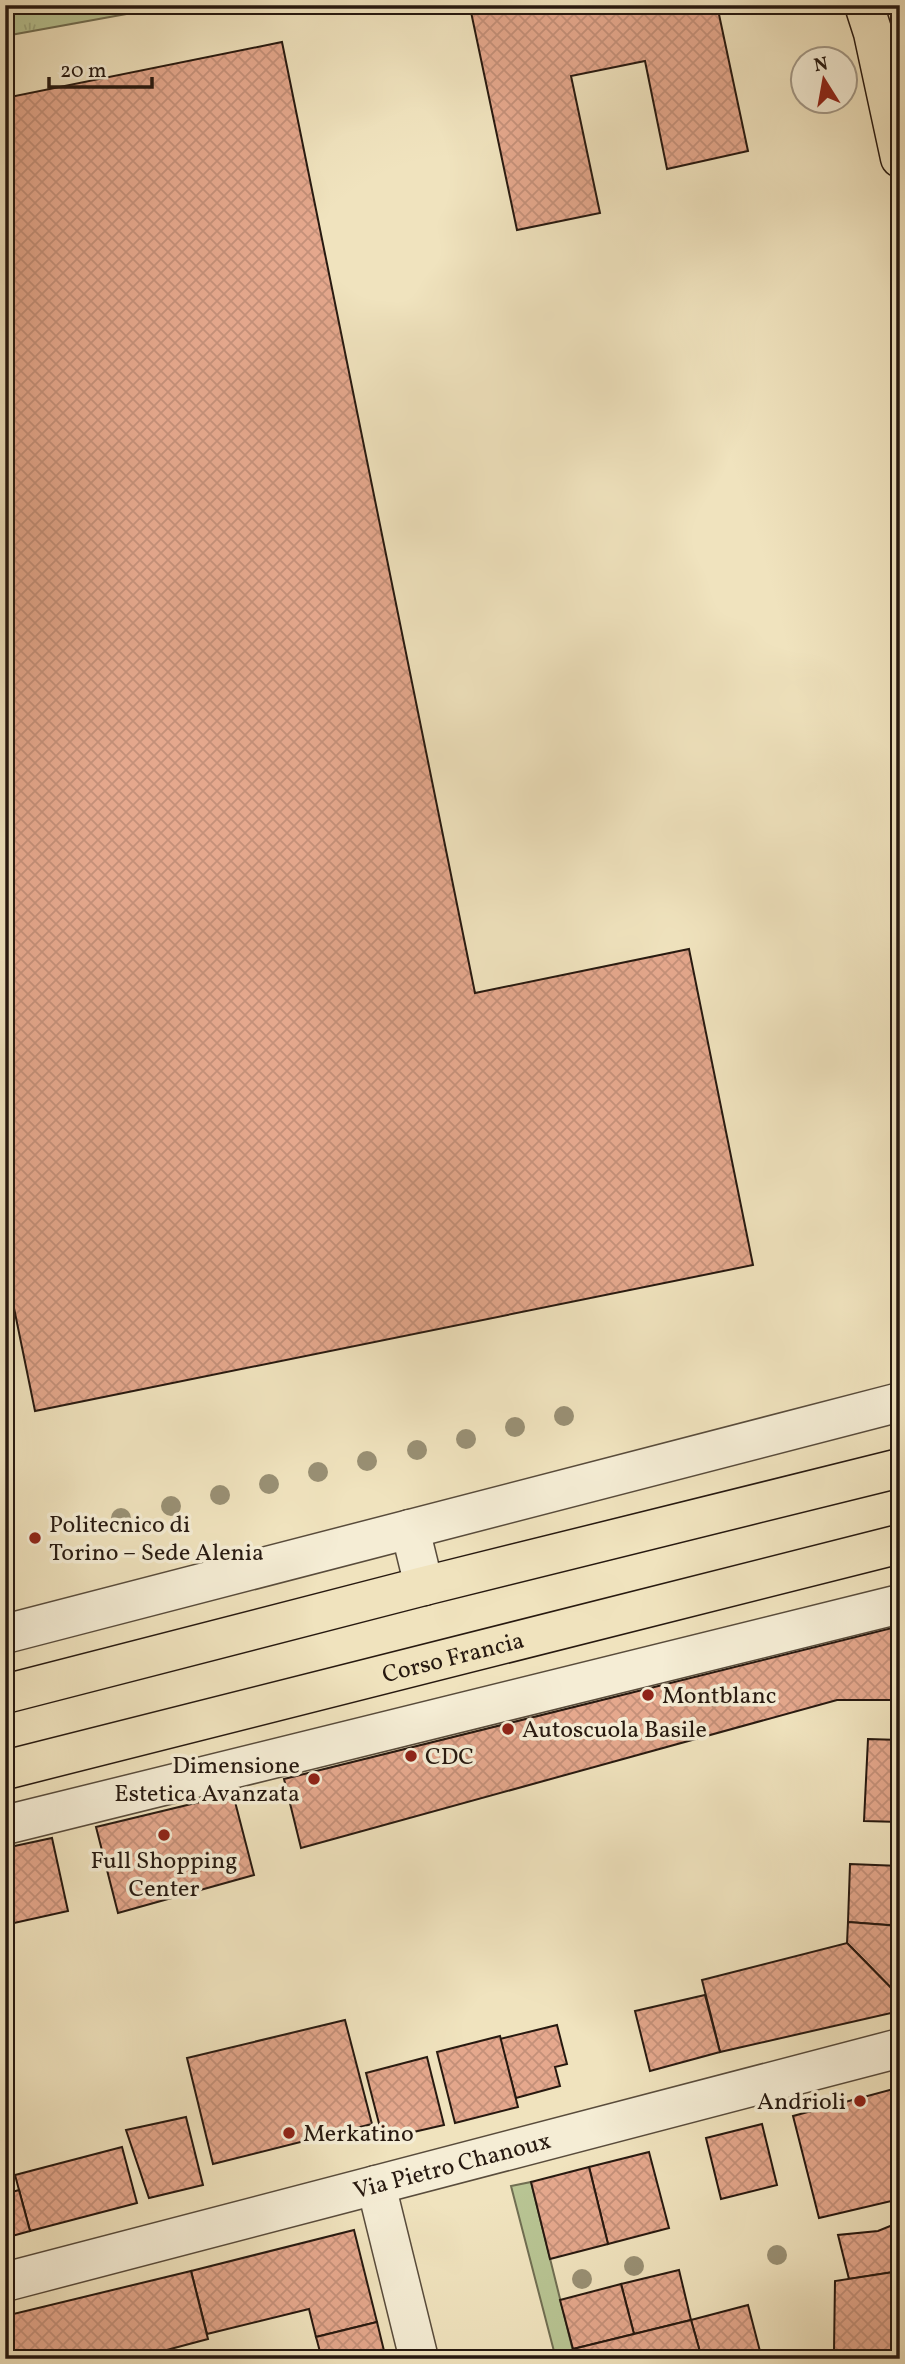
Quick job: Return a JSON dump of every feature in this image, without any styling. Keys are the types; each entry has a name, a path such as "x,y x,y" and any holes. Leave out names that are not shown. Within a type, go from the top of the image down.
{"main road":[{"path":"864,5 873,33 900,158"},
{"path":"5,1694 424,1586 900,1468"},
{"name":"Corso Francia","path":"5,1770 900,1544"}],"street":[{"path":"5,1634 900,1402"},
{"path":"410,1529 424,1586"},
{"path":"5,1825 900,1604"},
{"name":"Via Pietro Chanoux","path":"5,2282 900,2048"},
{"path":"376,2185 419,2359"}],"green space":[{"path":"5,5 176,5 5,36"},
{"path":"531,2182 575,2359 556,2359 511,2186"}],"building":[{"path":"501,5 717,5 748,151 667,169 645,61 571,76 600,213 517,230 471,12"},
{"path":"282,42 475,993 689,949 753,1265 35,1411 5,1264 5,98"},
{"path":"900,1626 900,1700 837,1700 301,1848 284,1779"},
{"path":"868,1739 900,1740 900,1822 864,1821"},
{"path":"233,1794 254,1875 118,1913 96,1827"},
{"path":"52,1838 68,1911 5,1925 5,1848"},
{"path":"850,1864 900,1866 900,1926 848,1922"},
{"path":"848,1922 900,1926 900,1997 847,1943"},
{"path":"847,1943 900,1997 900,2011 720,2052 702,1980"},
{"path":"705,1995 720,2052 650,2071 635,2011"},
{"path":"345,2020 372,2124 213,2164 187,2058"},
{"path":"557,2025 567,2064 555,2067 560,2086 516,2098 500,2039"},
{"path":"500,2036 518,2107 455,2123 437,2052"},
{"path":"427,2057 444,2125 383,2139 366,2073"},
{"path":"897,2088 900,2090 900,2199 819,2218 793,2116"},
{"path":"186,2117 203,2185 149,2198 126,2130"},
{"path":"762,2124 777,2185 721,2199 706,2138"},
{"path":"122,2147 137,2203 30,2231 15,2175"},
{"path":"649,2152 669,2228 608,2244 589,2167"},
{"path":"589,2167 608,2244 550,2259 531,2182"},
{"path":"19,2190 30,2231 5,2238 5,2194"},
{"path":"900,2222 900,2271 849,2279 838,2235 878,2231"},
{"path":"354,2230 377,2322 316,2337 309,2309 207,2334 191,2271"},
{"path":"679,2270 691,2320 634,2334 621,2284"},
{"path":"191,2271 208,2339 133,2359 5,2359 5,2316"},
{"path":"900,2271 900,2355 834,2351 835,2281"},
{"path":"621,2284 634,2334 573,2349 560,2300"},
{"path":"748,2305 762,2359 702,2359 691,2320"},
{"path":"691,2320 702,2359 575,2359 573,2349"},
{"path":"377,2322 386,2359 322,2359 316,2337"},
{"path":"834,2351 900,2355 900,2359 834,2359"}],"place":[{"name":"Politecnico di Torino – Sede Alenia","path":"35,1538"},
{"name":"Montblanc","path":"648,1695"},
{"name":"Autoscuola Basile","path":"508,1729"},
{"name":"CDC","path":"411,1756"},
{"name":"Dimensione Estetica Avanzata","path":"314,1779"},
{"name":"Full Shopping Center","path":"164,1835"},
{"name":"Andrioli","path":"860,2101"},
{"name":"Merkatino","path":"289,2133"}]}
